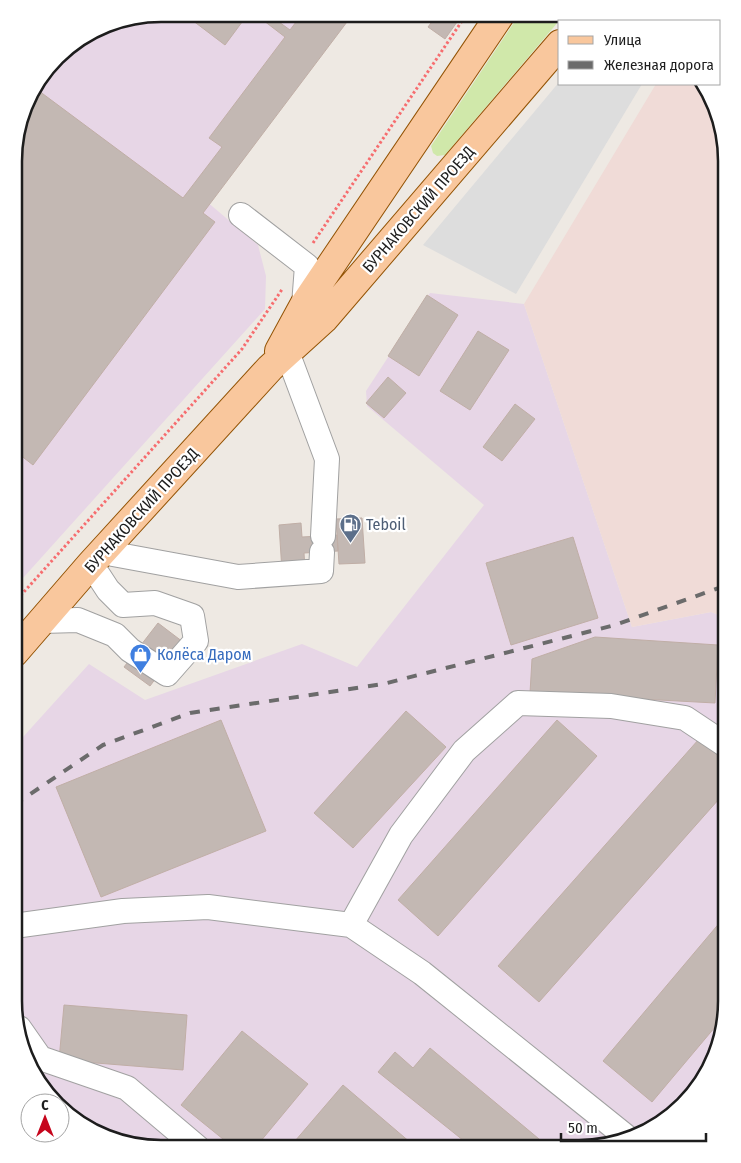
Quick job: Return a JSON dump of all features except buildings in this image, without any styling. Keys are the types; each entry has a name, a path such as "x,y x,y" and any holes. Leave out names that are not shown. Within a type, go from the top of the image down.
{"main road":[{"name":"БУРНАКОВСКИЙ ПРОЕЗД","path":"23,643 96,558 278,360 314,312 495,23"},
{"name":"БУРНАКОВСКИЙ ПРОЕЗД","path":"314,312 558,46"}],"lane":[{"path":"241,215 307,266 314,312"},
{"path":"42,621 78,620 115,636 130,650 167,674 196,641 192,616 155,603 123,605 108,590 96,558 238,577 320,572 327,459 278,360"},
{"path":"351,925 401,835 464,751 518,703 611,706 685,718 718,740"},
{"path":"23,925 123,911 208,906 351,925 422,973 622,1134"},
{"path":"29,1042 40,1058 127,1088 189,1140"}],"path":[{"path":"23,593 242,349 461,23"}],"shaded area":[{"path":"153,23 339,23 206,201 258,245 266,276 265,309 23,578 24,144 30,117 46,84 57,70 77,51 108,33 135,25"},
{"path":"558,83 558,85 641,85 516,294 423,245"},
{"path":"655,85 695,85 711,117 716,135 718,162 718,615 711,612 632,627 524,304"},
{"path":"430,293 524,304 632,627 711,612 718,615 718,1010 716,1028 704,1063 690,1086 664,1112 633,1130 606,1138 588,1140 144,1139 108,1130 77,1112 70,1106 70,1093 57,1093 41,1071 33,1055 25,1028 23,1001 23,737 89,664 145,700 302,644 357,667 484,505 367,406 366,391"}],"green space":[{"path":"514,23 557,23 445,155 437,156 433,153 431,146"}],"railway":[{"path":"23,799 103,745 190,713 383,684 615,625 718,588"}],"place":[{"name":"Teboil","path":"350,543"},
{"name":"Колёса Даром","path":"141,673"}]}
